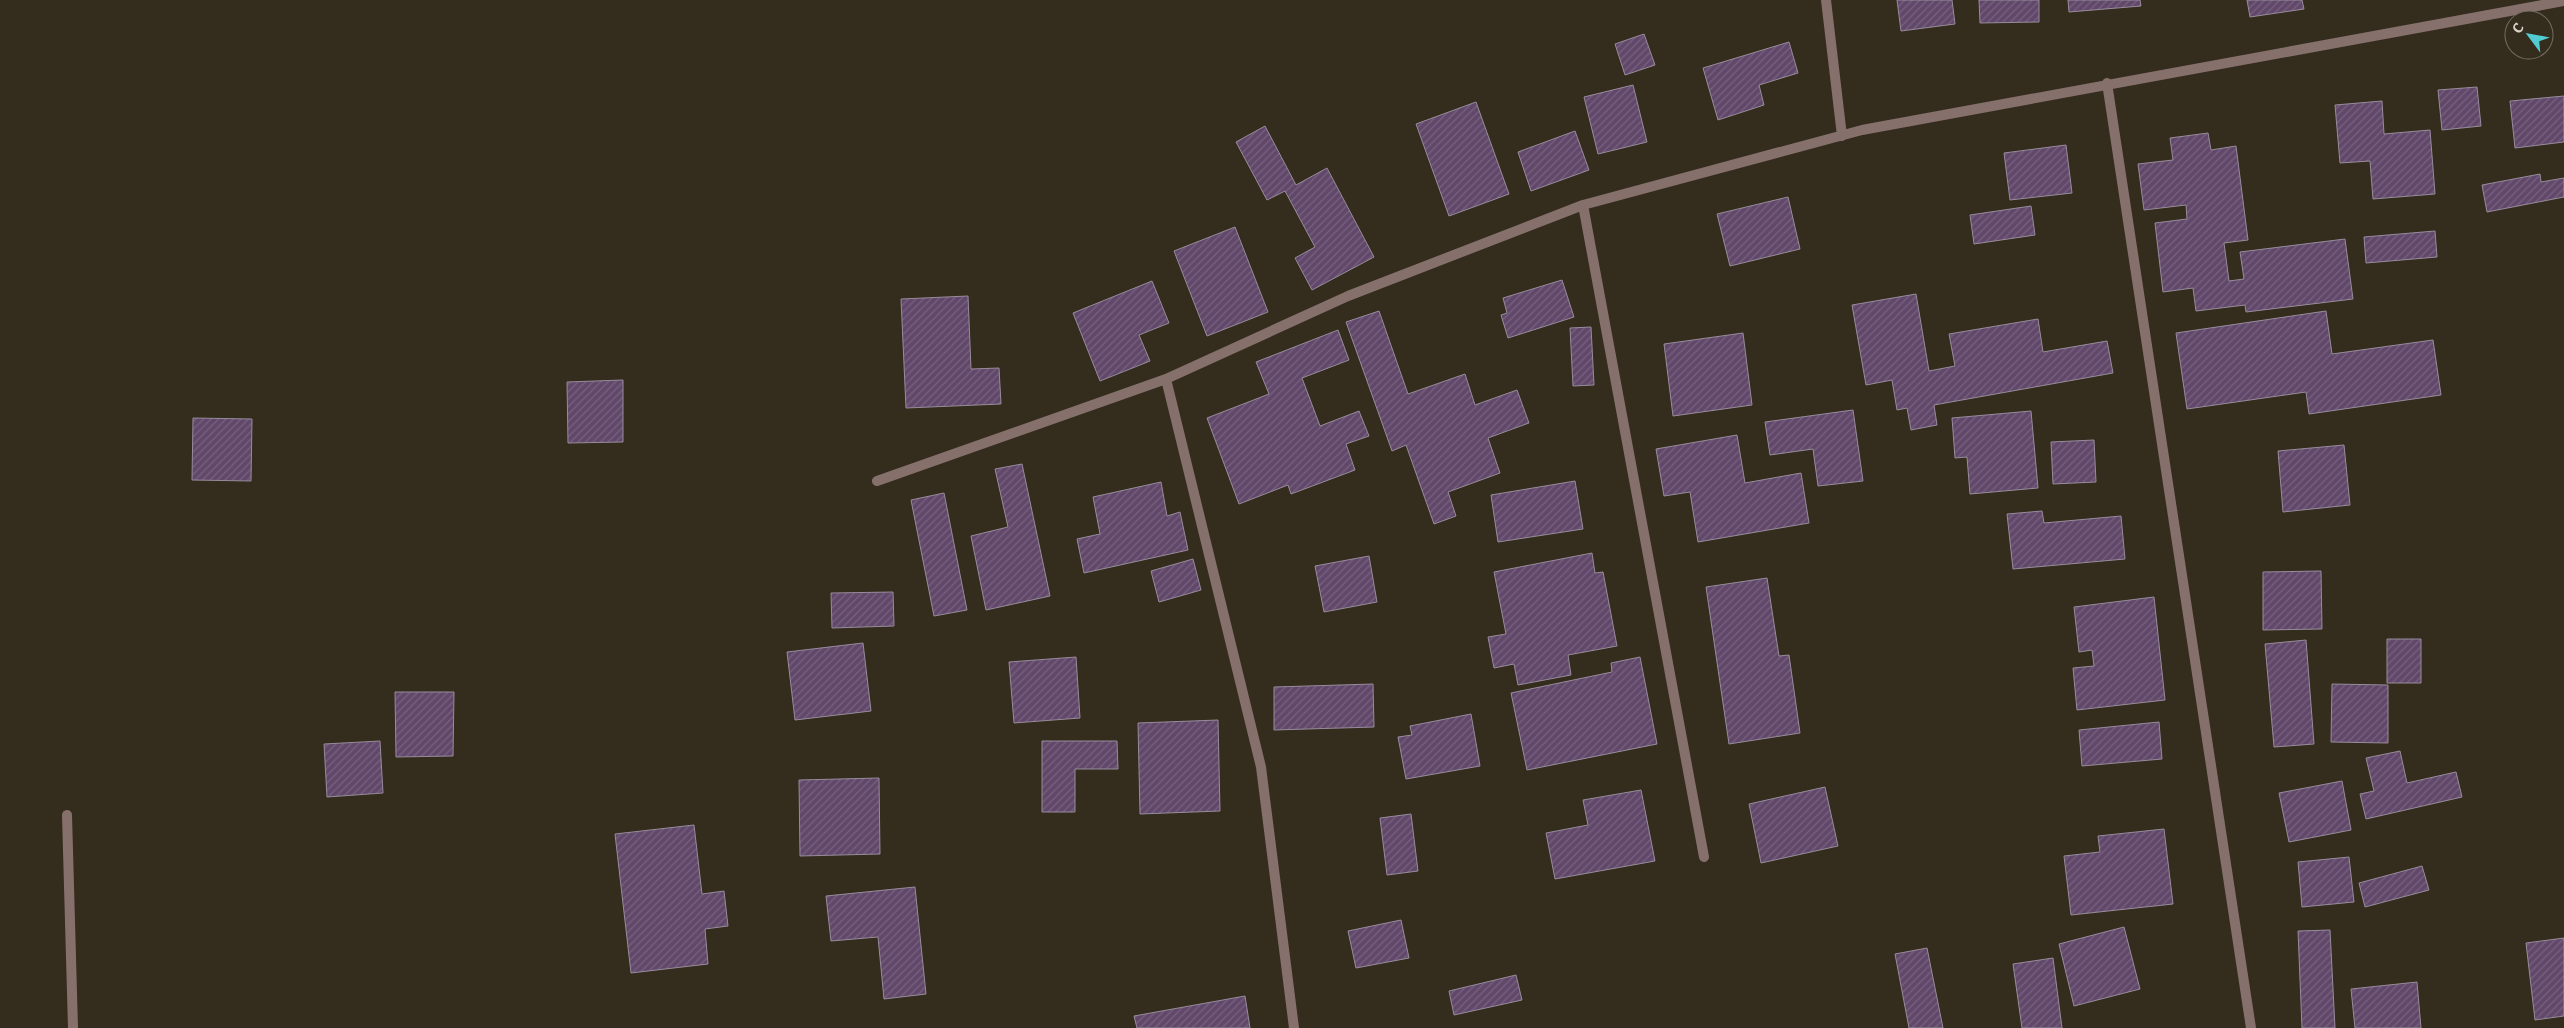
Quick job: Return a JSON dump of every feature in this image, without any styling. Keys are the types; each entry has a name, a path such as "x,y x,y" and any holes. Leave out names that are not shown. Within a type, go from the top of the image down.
{"street":[{"path":"1826,0 1842,136"},
{"path":"877,481 1166,379 1348,296 1583,205 1862,130 2106,83 2564,1"},
{"path":"2106,83 2251,1028"},
{"path":"1583,205 1704,857"},
{"path":"1166,379 1262,767 1294,1028"},
{"path":"67,815 73,1028"}],"building":[{"path":"1897,0 1952,0 1955,24 1901,31"},
{"path":"1979,0 2039,0 2039,22 1980,23"},
{"path":"2068,0 2140,0 2141,6 2069,12"},
{"path":"2247,0 2302,0 2304,9 2250,17"},
{"path":"1644,34 1655,65 1625,75 1615,44"},
{"path":"1789,42 1798,73 1759,85 1764,105 1718,120 1703,68"},
{"path":"1633,85 1647,142 1598,154 1584,97"},
{"path":"2477,87 2481,126 2442,130 2438,90"},
{"path":"2564,96 2564,142 2515,148 2510,101"},
{"path":"2382,101 2384,134 2430,130 2435,194 2373,199 2370,161 2340,163 2335,105"},
{"path":"1476,102 1509,194 1449,216 1416,124"},
{"path":"1265,126 1296,185 1327,168 1374,257 1312,290 1295,258 1315,247 1285,191 1267,200 1236,142"},
{"path":"1575,131 1589,170 1531,191 1518,152"},
{"path":"2208,133 2211,150 2236,146 2248,240 2224,243 2229,281 2244,279 2240,252 2345,239 2353,299 2246,312 2245,305 2196,311 2193,288 2163,292 2155,223 2187,219 2186,205 2144,210 2138,164 2173,160 2170,138"},
{"path":"2066,145 2072,193 2010,200 2004,153"},
{"path":"2540,174 2541,182 2564,178 2564,197 2487,212 2482,185"},
{"path":"1788,197 1800,249 1730,266 1717,214"},
{"path":"2031,206 2035,235 1974,244 1970,215"},
{"path":"1235,227 1268,312 1207,336 1174,251"},
{"path":"2435,231 2437,257 2366,263 2364,237"},
{"path":"1562,280 1574,317 1508,338 1501,315 1507,313 1503,298"},
{"path":"1152,281 1169,323 1139,335 1150,361 1100,381 1073,313"},
{"path":"1916,294 1929,371 1955,366 1949,334 2038,319 2043,352 2107,341 2113,373 1934,405 1937,425 1911,430 1907,408 1897,410 1892,380 1866,385 1852,305"},
{"path":"968,296 971,369 999,368 1001,404 906,408 901,299"},
{"path":"1379,311 1408,394 1465,374 1475,405 1517,390 1529,423 1488,438 1500,473 1448,492 1456,516 1434,524 1406,445 1392,451 1346,322"},
{"path":"2326,311 2332,354 2433,340 2441,395 2309,414 2306,392 2187,409 2176,333"},
{"path":"1591,327 1594,385 1573,386 1570,328"},
{"path":"1338,330 1349,360 1302,378 1320,426 1359,411 1369,436 1346,444 1355,470 1291,494 1288,485 1239,504 1207,418 1269,394 1256,362"},
{"path":"1743,333 1752,405 1673,416 1664,344"},
{"path":"623,380 623,442 568,443 567,382"},
{"path":"1853,410 1863,481 1818,486 1813,449 1770,455 1765,422"},
{"path":"2031,411 2038,488 1970,494 1967,457 1955,458 1952,418"},
{"path":"193,418 252,419 251,481 192,480"},
{"path":"1737,435 1745,483 1801,473 1809,523 1698,542 1690,492 1664,496 1656,449"},
{"path":"2094,440 2096,482 2053,484 2051,442"},
{"path":"2344,445 2350,505 2283,512 2278,451"},
{"path":"1022,464 1050,596 986,610 971,536 1008,527 995,469"},
{"path":"1575,481 1583,529 1498,542 1491,495"},
{"path":"1161,482 1167,516 1180,512 1188,550 1084,573 1077,539 1100,534 1093,497"},
{"path":"944,493 967,610 934,616 911,500"},
{"path":"2042,511 2044,523 2121,516 2125,559 2013,569 2007,514"},
{"path":"1592,553 1595,573 1603,572 1617,646 1568,655 1571,675 1518,685 1514,664 1494,668 1488,637 1506,634 1494,572"},
{"path":"1369,556 1377,602 1324,612 1315,566"},
{"path":"1193,559 1201,590 1159,602 1151,571"},
{"path":"2321,571 2322,629 2263,630 2263,572"},
{"path":"1767,578 1779,656 1789,655 1800,733 1729,744 1706,587"},
{"path":"893,592 894,626 832,628 831,593"},
{"path":"2154,597 2165,700 2077,710 2073,668 2094,666 2092,650 2079,652 2074,607"},
{"path":"2387,639 2421,639 2421,683 2387,683"},
{"path":"2306,640 2314,744 2274,747 2265,644"},
{"path":"863,643 871,711 795,720 787,652"},
{"path":"1076,657 1080,718 1014,723 1009,662"},
{"path":"1640,657 1657,744 1527,770 1511,693 1612,672 1611,663"},
{"path":"1373,684 1374,727 1274,730 1274,687"},
{"path":"2332,684 2388,685 2388,743 2331,742"},
{"path":"395,692 454,692 453,756 396,757"},
{"path":"1471,714 1480,766 1406,779 1398,737 1412,735 1410,726"},
{"path":"1218,720 1220,811 1140,814 1138,723"},
{"path":"2159,722 2162,759 2082,766 2079,730"},
{"path":"380,741 383,793 327,797 324,744"},
{"path":"1042,741 1117,741 1118,769 1075,769 1075,812 1042,812"},
{"path":"2400,751 2407,783 2456,772 2462,797 2366,819 2360,794 2374,791 2366,758"},
{"path":"879,778 880,854 800,856 799,780"},
{"path":"2342,781 2351,830 2289,842 2279,793"},
{"path":"1825,787 1838,846 1761,863 1749,804"},
{"path":"1641,790 1655,861 1555,879 1546,833 1588,825 1583,800"},
{"path":"1411,814 1418,871 1387,875 1380,818"},
{"path":"694,825 702,894 724,891 728,926 705,929 708,964 631,973 615,834"},
{"path":"2164,829 2173,904 2071,915 2064,856 2100,852 2098,836"},
{"path":"2349,857 2354,902 2302,907 2298,862"},
{"path":"2422,866 2429,890 2365,907 2359,883"},
{"path":"915,887 926,994 884,999 878,937 831,941 826,896"},
{"path":"1401,920 1409,958 1356,968 1348,931"},
{"path":"2124,927 2140,989 2074,1006 2059,944"},
{"path":"2330,930 2335,1028 2302,1028 2298,931"},
{"path":"2564,938 2564,1016 2535,1020 2526,943"},
{"path":"1927,948 1943,1028 1909,1028 1895,954"},
{"path":"2053,958 2062,1028 2022,1028 2013,964"},
{"path":"1516,975 1522,1000 1454,1015 1449,991"},
{"path":"2417,982 2421,1028 2355,1028 2351,989"},
{"path":"1245,996 1250,1028 1137,1028 1134,1016"}]}
